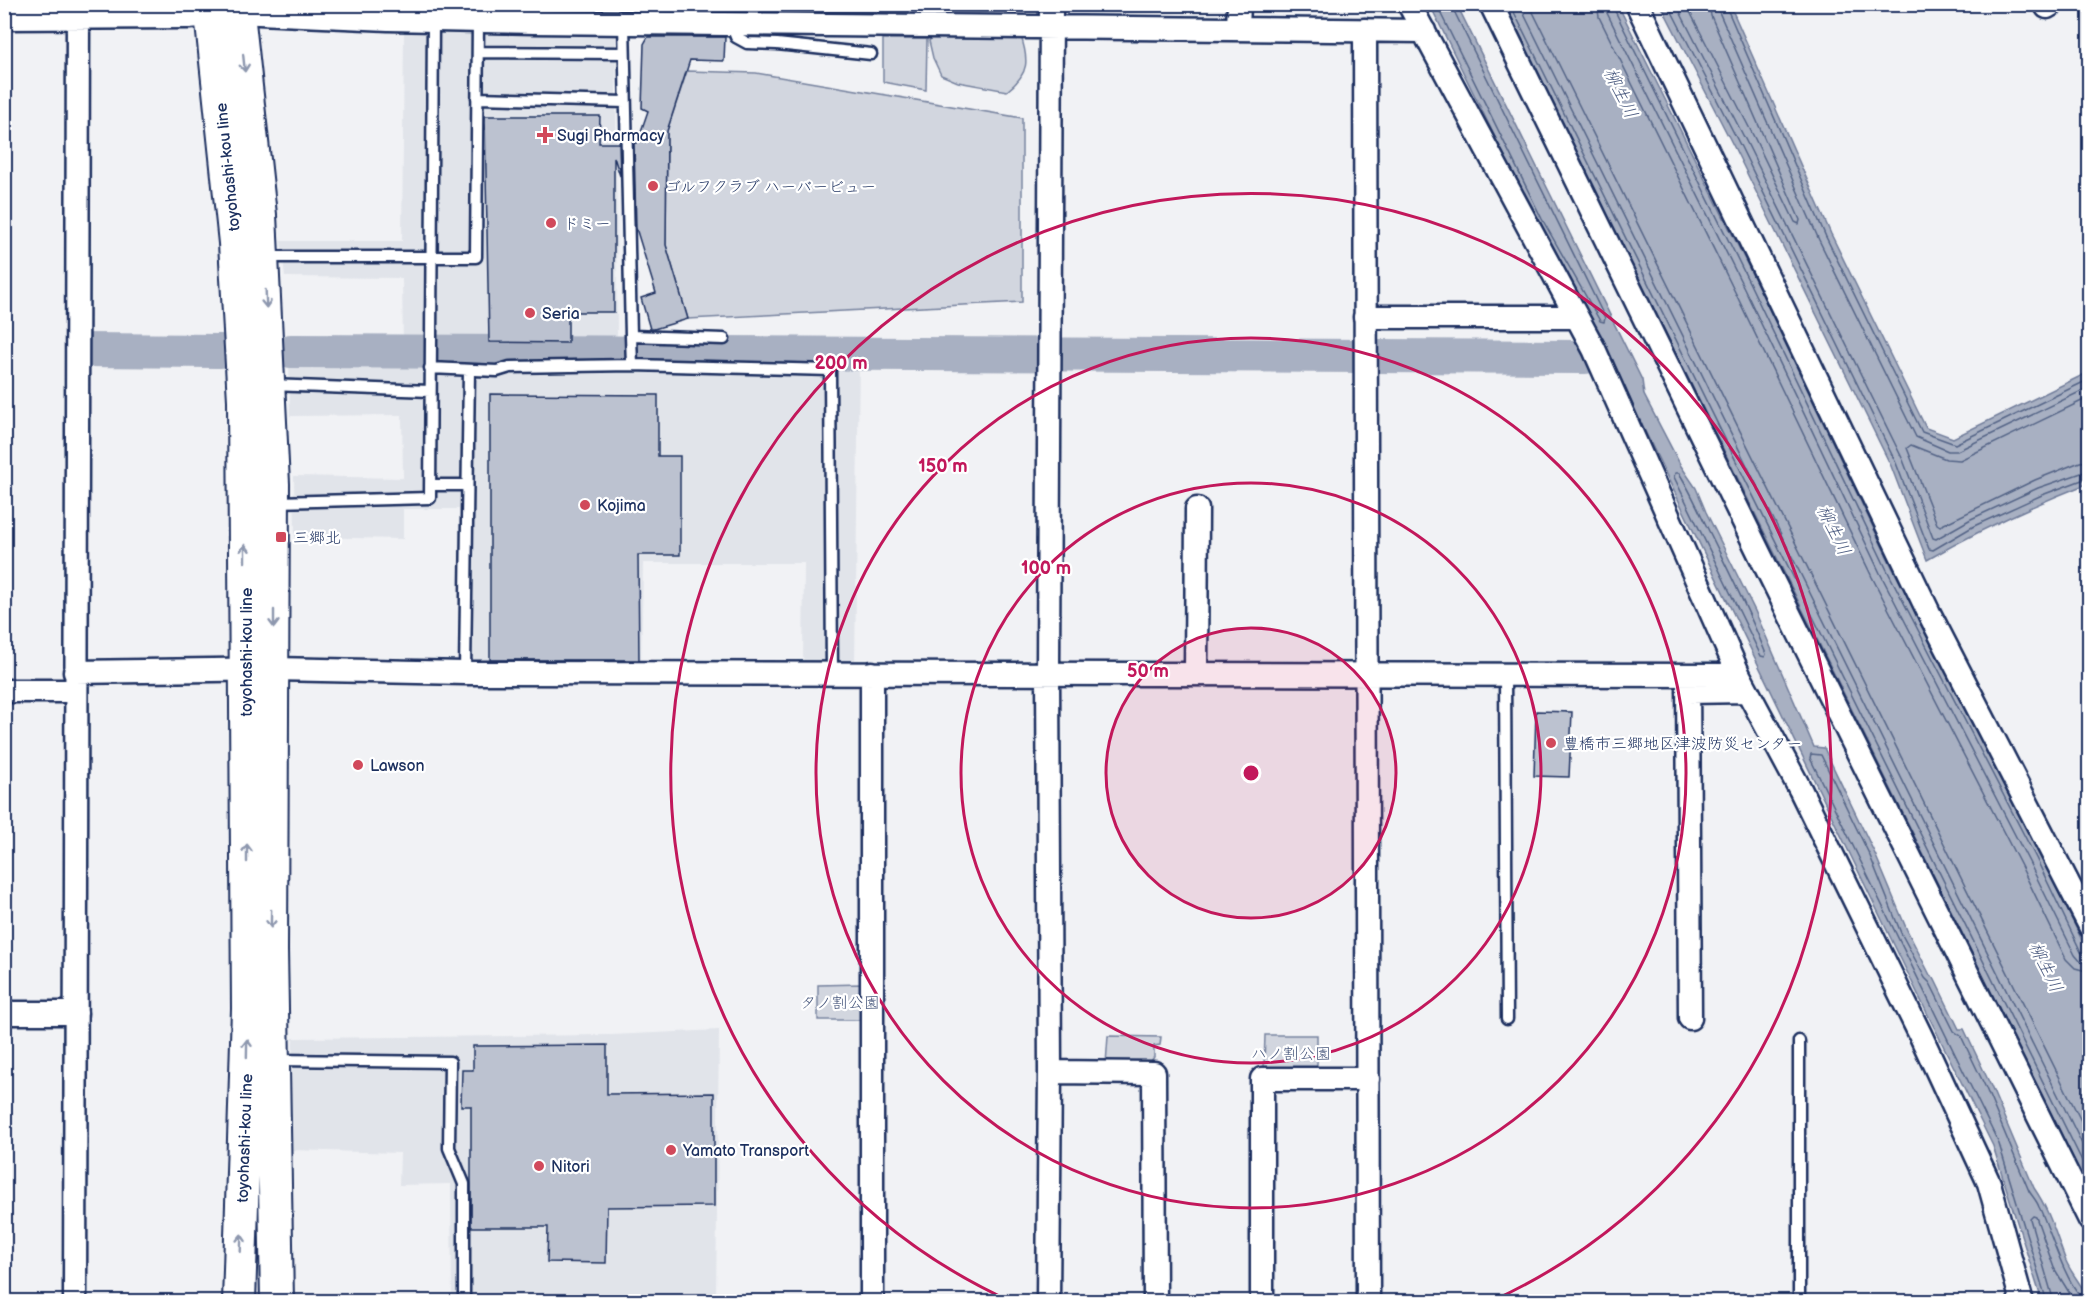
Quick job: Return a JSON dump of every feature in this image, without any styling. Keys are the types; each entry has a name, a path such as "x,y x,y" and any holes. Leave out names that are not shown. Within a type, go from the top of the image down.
{"main road":[{"name":"toyohashi-kou line","path":"224,9 263,257 274,502 260,670 239,1302"},
{"name":"toyohashi-kou line","path":"224,9 260,670 271,939 277,1302"}],"street":[{"path":"1238,28 1239,4"},
{"path":"1409,4 1594,349 1743,683 1800,789 1914,1023 1989,1183 2022,1302"},
{"path":"1491,4 1761,558 2090,1220"},
{"path":"1637,4 1923,602 2090,926"},
{"path":"2046,4 2047,7 2052,4"},
{"path":"4,18 74,15 189,17 224,9 388,13 433,21 478,21 533,14 624,23 728,17 1051,15 1238,28 1424,31"},
{"path":"74,15 75,1302"},
{"path":"1047,1302 1050,1072 1048,673 1051,15"},
{"path":"1365,30 1368,1302"},
{"path":"1365,317 1576,317"},
{"path":"1196,673 1197,509"},
{"path":"4,691 75,682 260,670 465,673 1505,674 1688,684 1743,683"},
{"path":"872,673 872,1302"},
{"path":"1688,684 1690,1018"},
{"path":"4,1013 76,1013"},
{"path":"1050,1072 1154,1073 1155,1302"},
{"path":"1262,1302 1262,1079 1368,1079"}],"lane":[{"path":"728,17 735,37 747,43 871,54"},
{"path":"274,502 429,498 433,21"},
{"path":"263,257 476,257 478,21"},
{"path":"624,23 631,351"},
{"path":"478,52 624,53"},
{"path":"477,98 625,102"},
{"path":"430,364 469,370 497,371 510,367 724,339"},
{"path":"631,351 830,370 832,673"},
{"path":"465,673 469,370"},
{"path":"269,385 430,391"},
{"path":"430,485 467,486"},
{"path":"1505,674 1507,1019"},
{"path":"1798,1041 1799,1302"},
{"path":"272,1060 450,1062 449,1148 464,1184 464,1302"}],"shaded area":[{"path":"392,5 722,5 722,12 546,10 533,6"},
{"path":"404,29 608,30 616,35 617,347 441,345 440,360 859,360 855,666 803,665 804,563 643,563 641,668 458,664 459,509 403,509 403,539 295,537 294,476 403,478 402,415 290,416 289,358 416,358 416,347 403,349 402,278 285,277 281,241 402,241"},
{"path":"719,1030 716,1301 452,1301 451,1184 399,1185 400,1153 289,1150 293,1038 611,1035"}],"green space":[{"path":"1020,33 1026,65 1020,78 1007,91 958,82 941,75 933,58 929,41 932,37"},
{"path":"883,39 927,39 926,90 883,82"},
{"path":"687,71 756,73 1022,118 1022,302 688,319 666,245 667,131"},
{"name":"タノ割公園","path":"862,984 863,1020 818,1020 818,985"},
{"name":"ハノ割公園","path":"1265,1035 1317,1035 1317,1071 1270,1071 1264,1066"},
{"path":"1108,1036 1161,1037 1160,1045 1154,1046 1154,1057 1148,1065 1106,1064"}],"water":[{"path":"1430,5 1457,5 1642,380 1644,395 1681,466 1696,488 1755,611 1814,747 1824,748 1875,854 1907,930 1959,1029 1964,1029 2034,1188 2049,1215 2066,1261 2089,1301 2042,1301 1993,1146 1643,427 1604,341 1537,222"},
{"name":"柳生川","path":"1504,5 1618,5 1756,282 1892,567 2041,855 2089,955 2089,1190"},
{"path":"1661,5 1730,5 1831,234 1926,428 1953,438 2089,372 2089,483 2006,518 1927,560 1891,466 1735,149"}],"building":[{"name":"ゴルフクラブ ハーバービュー","path":"648,37 725,37 724,61 690,60 667,131 666,245 688,319 654,329 650,329 641,298 656,293 636,228 634,143 637,143 648,111 642,108 644,44"},
{"name":"ドミー","path":"485,116 600,116 599,143 619,143 620,176 614,157 614,312 568,312 568,343 489,342"},
{"name":"Kojima","path":"490,394 658,395 658,456 680,456 680,555 638,555 639,660 490,660"},
{"name":"豊橋市三郷地区津波防災センター","path":"1536,711 1572,712 1569,777 1534,776"},
{"name":"Nitori","path":"607,1045 607,1094 714,1093 714,1206 607,1207 606,1263 547,1262 548,1227 471,1227 471,1106 461,1106 462,1070 473,1070 473,1046"}],"waterway":[{"path":"82,350 220,351"},
{"path":"291,351 1585,357"}],"place":[{"name":"Sugi Pharmacy","path":"545,135"},
{"name":"ゴルフクラブ ハーバービュー","path":"653,186"},
{"name":"ドミー","path":"551,223"},
{"name":"Seria","path":"530,313"},
{"name":"Kojima","path":"585,505"},
{"name":"三郷北","path":"281,537"},
{"name":"豊橋市三郷地区津波防災センター","path":"1551,743"},
{"name":"Lawson","path":"358,765"},
{"name":"Yamato Transport","path":"671,1150"},
{"name":"Nitori","path":"539,1166"}]}
